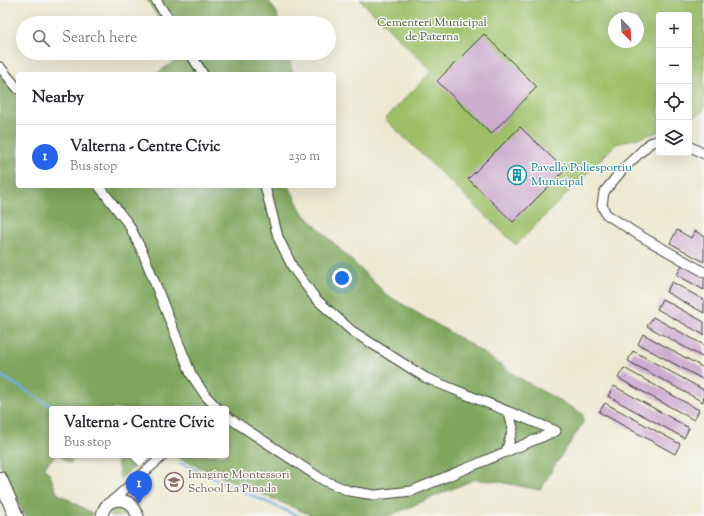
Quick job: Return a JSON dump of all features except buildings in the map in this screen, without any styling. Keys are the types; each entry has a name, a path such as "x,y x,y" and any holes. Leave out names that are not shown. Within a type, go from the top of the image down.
{"highway":[{"path":"0,479 16,516"}],"street":[{"path":"156,0 166,16"},
{"path":"194,60 202,72"},
{"path":"0,67 16,87"},
{"path":"656,141 644,149 623,169 604,192 602,205 606,214 637,234 704,272"},
{"path":"692,148 704,154"},
{"path":"100,188 129,226 143,253 191,374 205,395 215,406"},
{"path":"229,418 322,480 349,491 375,495 412,491 556,431 426,378 352,331 316,299 293,268 278,237 266,188"},
{"path":"506,452 513,428 509,413"},
{"path":"102,516 105,507 160,458"},
{"path":"128,501 132,482"},
{"path":"113,500 128,501 135,507 138,516"}],"green space":[{"path":"147,0 268,0 278,16 157,16"},
{"name":"Cementeri Municipal de Paterna","path":"360,0 704,0 704,110 692,118 692,12 656,12 656,133 616,144 516,245 385,119 432,71"},
{"path":"176,60 290,60 293,72 159,72"},
{"path":"0,74 16,94 16,188 290,188 302,212 387,295 473,346 521,379 583,414 583,423 550,473 542,488 539,490 495,481 473,480 389,516 313,516 178,458 229,458 229,406 49,406 49,458 52,458 44,468 49,473 57,493 92,513 91,516 25,516 0,465"},
{"path":"63,458 73,458 70,464"},
{"path":"116,458 144,458 120,479"},
{"path":"116,507 127,507 133,516 110,516"}],"waterway":[{"path":"0,375 54,406"},
{"path":"180,463 298,516"}],"place":[{"name":"Pavelló Poliesportiu Municipal","path":"517,175"},
{"name":"Imagine Montessori School La Pinada","path":"174,482"},
{"name":"Valterna - Centre Cívic","path":"139,504"}]}
